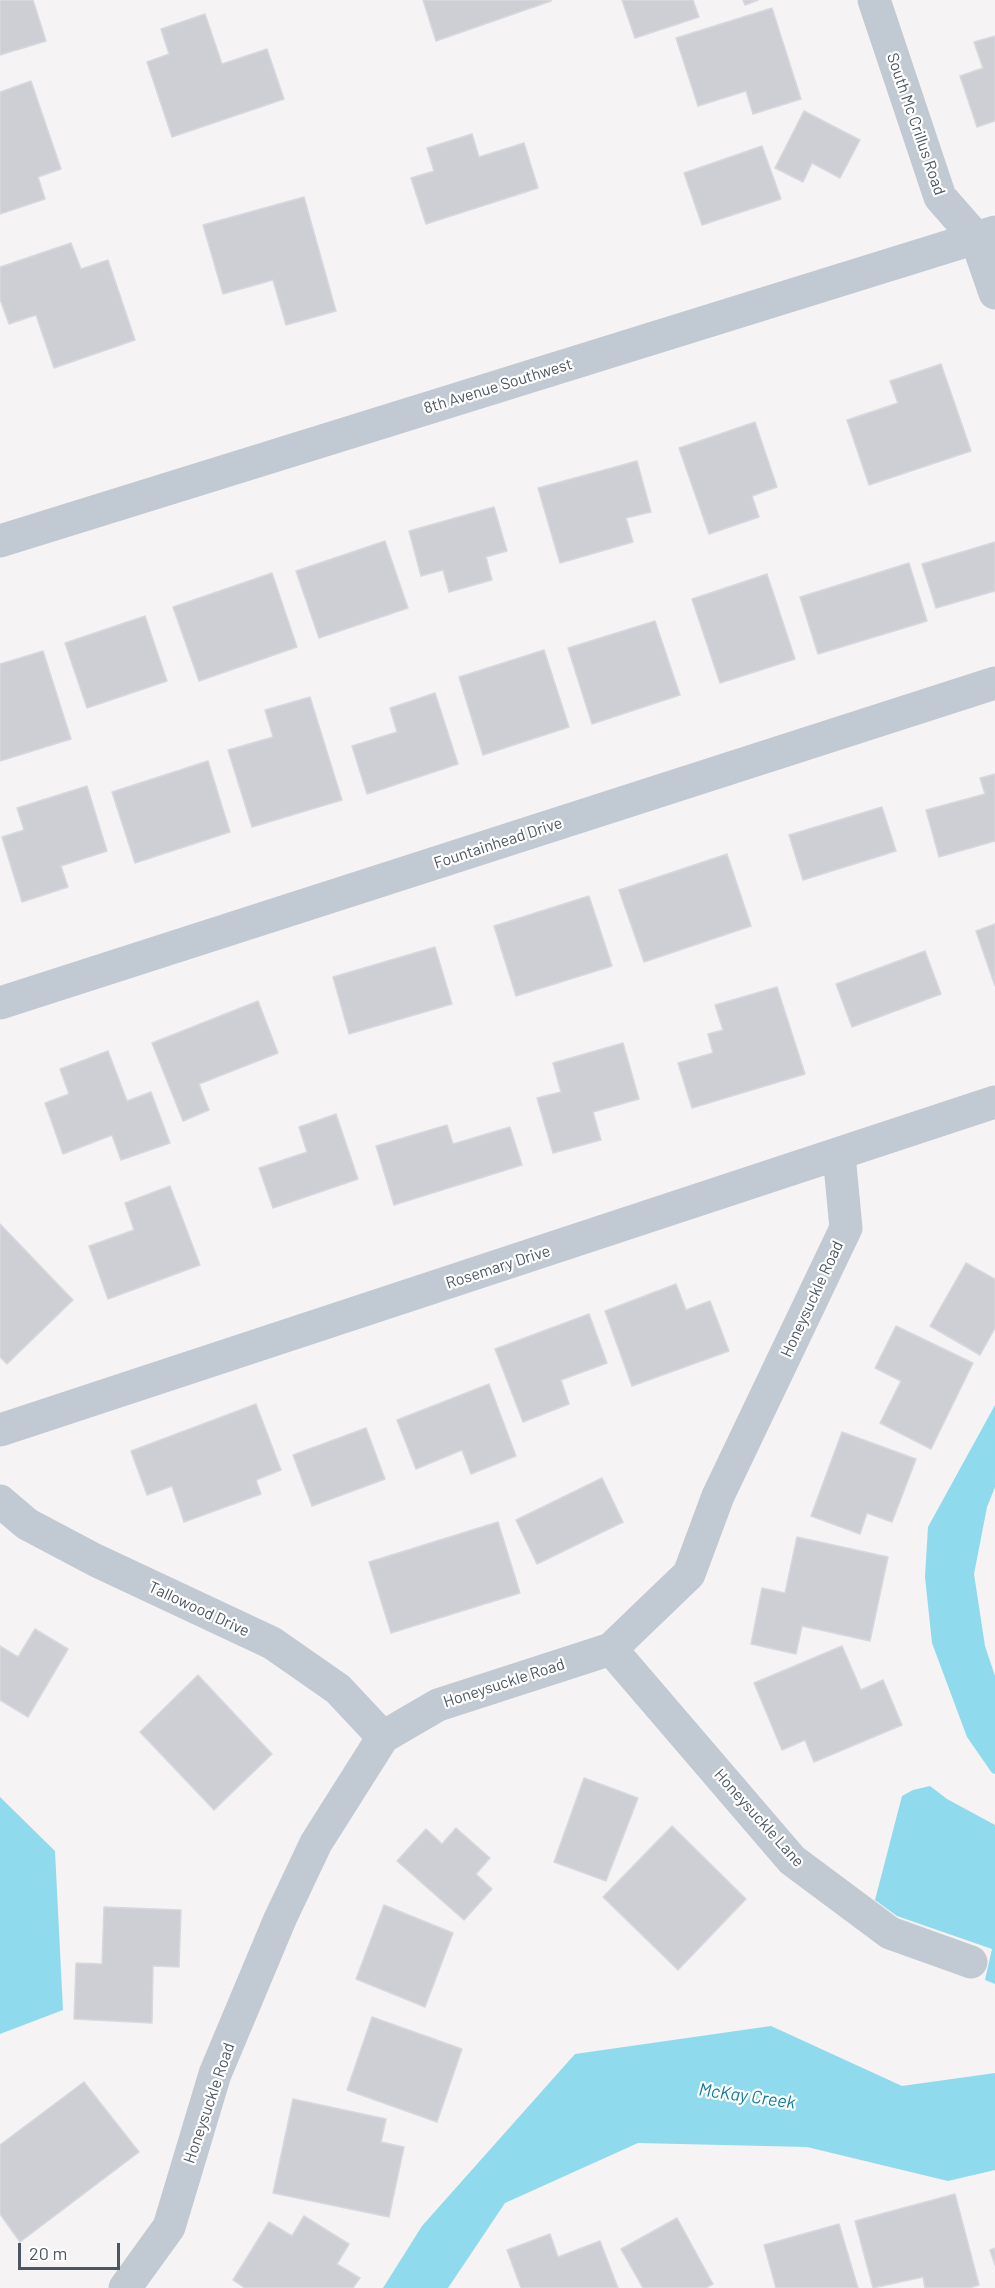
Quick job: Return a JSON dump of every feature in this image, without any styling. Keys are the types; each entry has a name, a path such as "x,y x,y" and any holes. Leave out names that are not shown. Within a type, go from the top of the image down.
{"street":[{"name":"South Mc Crillus Road","path":"874,0 940,197 985,235"},
{"path":"985,235 995,293"},
{"name":"8th Avenue Southwest","path":"0,541 985,235"},
{"name":"Fountainhead Drive","path":"0,1004 995,683"},
{"name":"Rosemary Drive","path":"0,1430 995,1102"},
{"name":"Honeysuckle Road","path":"125,2288 169,2227 215,2074 280,1918 316,1843 383,1737 438,1705 611,1648 689,1574 718,1496 846,1228 839,1155"},
{"name":"Tallowood Drive","path":"0,1501 27,1524 94,1560 272,1643 338,1689 383,1737"},
{"name":"Honeysuckle Lane","path":"611,1648 792,1860 890,1933 971,1962"}],"water":[{"path":"995,1405 995,1487 987,1507 974,1574 985,1646 995,1676 995,1774 967,1737 932,1643 925,1577 928,1527"},
{"path":"930,1786 947,1799 995,1825 995,1984 985,1980 992,1949 897,1916 875,1900 902,1796 913,1790"},
{"path":"0,1797 55,1851 63,2010 0,2034"},
{"name":"McKay Creek","path":"771,2026 902,2086 995,2073 995,2170 948,2181 807,2147 638,2143 505,2203 448,2288 383,2288 422,2226 575,2054"}],"building":[{"path":"0,0 33,0 46,41 0,55"},
{"path":"423,0 551,0 551,1 436,41"},
{"path":"622,0 693,0 699,17 635,38"},
{"path":"743,0 758,0 745,5"},
{"path":"772,8 801,99 753,114 746,91 698,106 676,38"},
{"path":"205,14 222,64 267,49 284,99 172,137 147,62 169,54 161,29"},
{"path":"995,36 995,121 977,127 960,76 983,68 974,42"},
{"path":"31,81 61,169 38,177 45,199 0,214 0,92"},
{"path":"804,111 860,140 840,178 812,163 803,182 775,168"},
{"path":"472,134 479,157 524,143 538,188 426,224 411,178 434,171 427,148"},
{"path":"762,146 781,199 702,225 684,173"},
{"path":"304,197 336,311 286,325 273,280 223,294 203,225"},
{"path":"71,243 81,269 108,260 135,340 54,368 36,315 9,324 0,299 0,267"},
{"path":"941,364 971,451 869,485 847,420 898,403 890,381"},
{"path":"755,422 777,487 752,496 759,517 709,534 679,448"},
{"path":"637,461 651,512 626,518 633,542 560,563 538,488"},
{"path":"494,507 507,551 486,557 492,580 449,592 443,570 421,576 409,531"},
{"path":"385,541 408,608 319,638 296,571"},
{"path":"995,542 995,591 936,608 922,564"},
{"path":"909,563 927,621 818,654 800,597"},
{"path":"272,573 297,647 199,681 173,607"},
{"path":"767,574 795,659 720,683 692,599"},
{"path":"145,616 167,681 87,708 65,643"},
{"path":"655,621 680,695 592,724 568,648"},
{"path":"544,650 569,727 483,755 459,677"},
{"path":"43,651 71,739 0,761 0,664"},
{"path":"435,693 458,764 367,794 352,746 397,732 390,708"},
{"path":"310,697 342,800 252,827 228,750 273,737 265,710"},
{"path":"208,761 230,832 135,863 112,792"},
{"path":"995,774 995,841 939,857 926,810 985,794 980,778"},
{"path":"87,786 107,851 61,866 68,887 22,902 2,837 24,830 17,808"},
{"path":"882,807 896,851 803,880 789,835"},
{"path":"727,854 751,926 644,962 619,890"},
{"path":"589,896 612,966 516,996 494,926"},
{"path":"995,924 995,986 976,931"},
{"path":"435,947 452,1004 349,1034 333,977"},
{"path":"925,951 941,994 852,1027 836,984"},
{"path":"777,987 805,1074 692,1108 678,1063 713,1053 708,1034 723,1030 715,1005"},
{"path":"258,1001 278,1053 199,1084 209,1110 183,1121 152,1043"},
{"path":"623,1043 639,1099 593,1112 601,1140 553,1153 537,1098 561,1092 553,1063"},
{"path":"108,1051 127,1101 151,1092 170,1143 121,1160 112,1135 63,1154 45,1103 69,1094 60,1069"},
{"path":"336,1114 358,1179 273,1208 259,1168 307,1152 299,1127"},
{"path":"447,1125 453,1144 510,1127 522,1165 394,1205 376,1146"},
{"path":"170,1186 200,1265 108,1299 89,1246 134,1230 125,1203"},
{"path":"0,1224 73,1300 7,1364 0,1357"},
{"path":"966,1263 995,1279 995,1328 980,1355 930,1326"},
{"path":"676,1284 686,1310 710,1301 729,1351 632,1386 605,1311"},
{"path":"589,1314 607,1363 561,1380 569,1404 523,1422 495,1349"},
{"path":"896,1326 973,1363 931,1449 880,1423 901,1381 875,1368"},
{"path":"489,1384 516,1456 471,1474 462,1450 416,1469 397,1420"},
{"path":"256,1404 281,1470 256,1480 261,1494 184,1522 172,1486 147,1495 131,1451"},
{"path":"366,1428 385,1479 312,1506 293,1455"},
{"path":"842,1432 916,1459 892,1522 867,1513 860,1534 811,1516"},
{"path":"602,1478 623,1522 537,1564 516,1520"},
{"path":"498,1522 520,1593 391,1633 369,1562"},
{"path":"797,1537 888,1557 870,1641 802,1626 796,1654 751,1644 762,1588 785,1593"},
{"path":"35,1629 68,1649 28,1717 0,1700 0,1646 18,1657"},
{"path":"842,1646 861,1690 883,1680 902,1725 814,1762 805,1740 782,1750 754,1683"},
{"path":"198,1675 272,1754 214,1810 140,1732"},
{"path":"584,1778 638,1798 606,1881 554,1862"},
{"path":"672,1826 746,1899 678,1970 603,1897"},
{"path":"456,1828 490,1858 476,1874 492,1889 464,1920 397,1861 426,1829 442,1844"},
{"path":"384,1905 453,1933 425,2007 356,1979"},
{"path":"104,1907 181,1910 179,1967 153,1966 152,2023 74,2019 76,1963 102,1964"},
{"path":"372,2017 462,2049 437,2122 347,2090"},
{"path":"84,2082 139,2152 20,2242 0,2214 0,2145"},
{"path":"293,2099 386,2119 381,2142 404,2147 389,2217 273,2193"},
{"path":"955,2194 979,2285 969,2288 925,2288 923,2277 873,2288 855,2221"},
{"path":"304,2216 349,2244 337,2264 360,2278 353,2288 245,2288 233,2280 269,2222 292,2236"},
{"path":"677,2218 713,2284 706,2288 643,2288 621,2249"},
{"path":"839,2224 858,2288 776,2288 764,2245"},
{"path":"550,2234 558,2257 600,2241 618,2288 521,2288 507,2250"},
{"path":"995,2248 995,2265 990,2250"}]}
